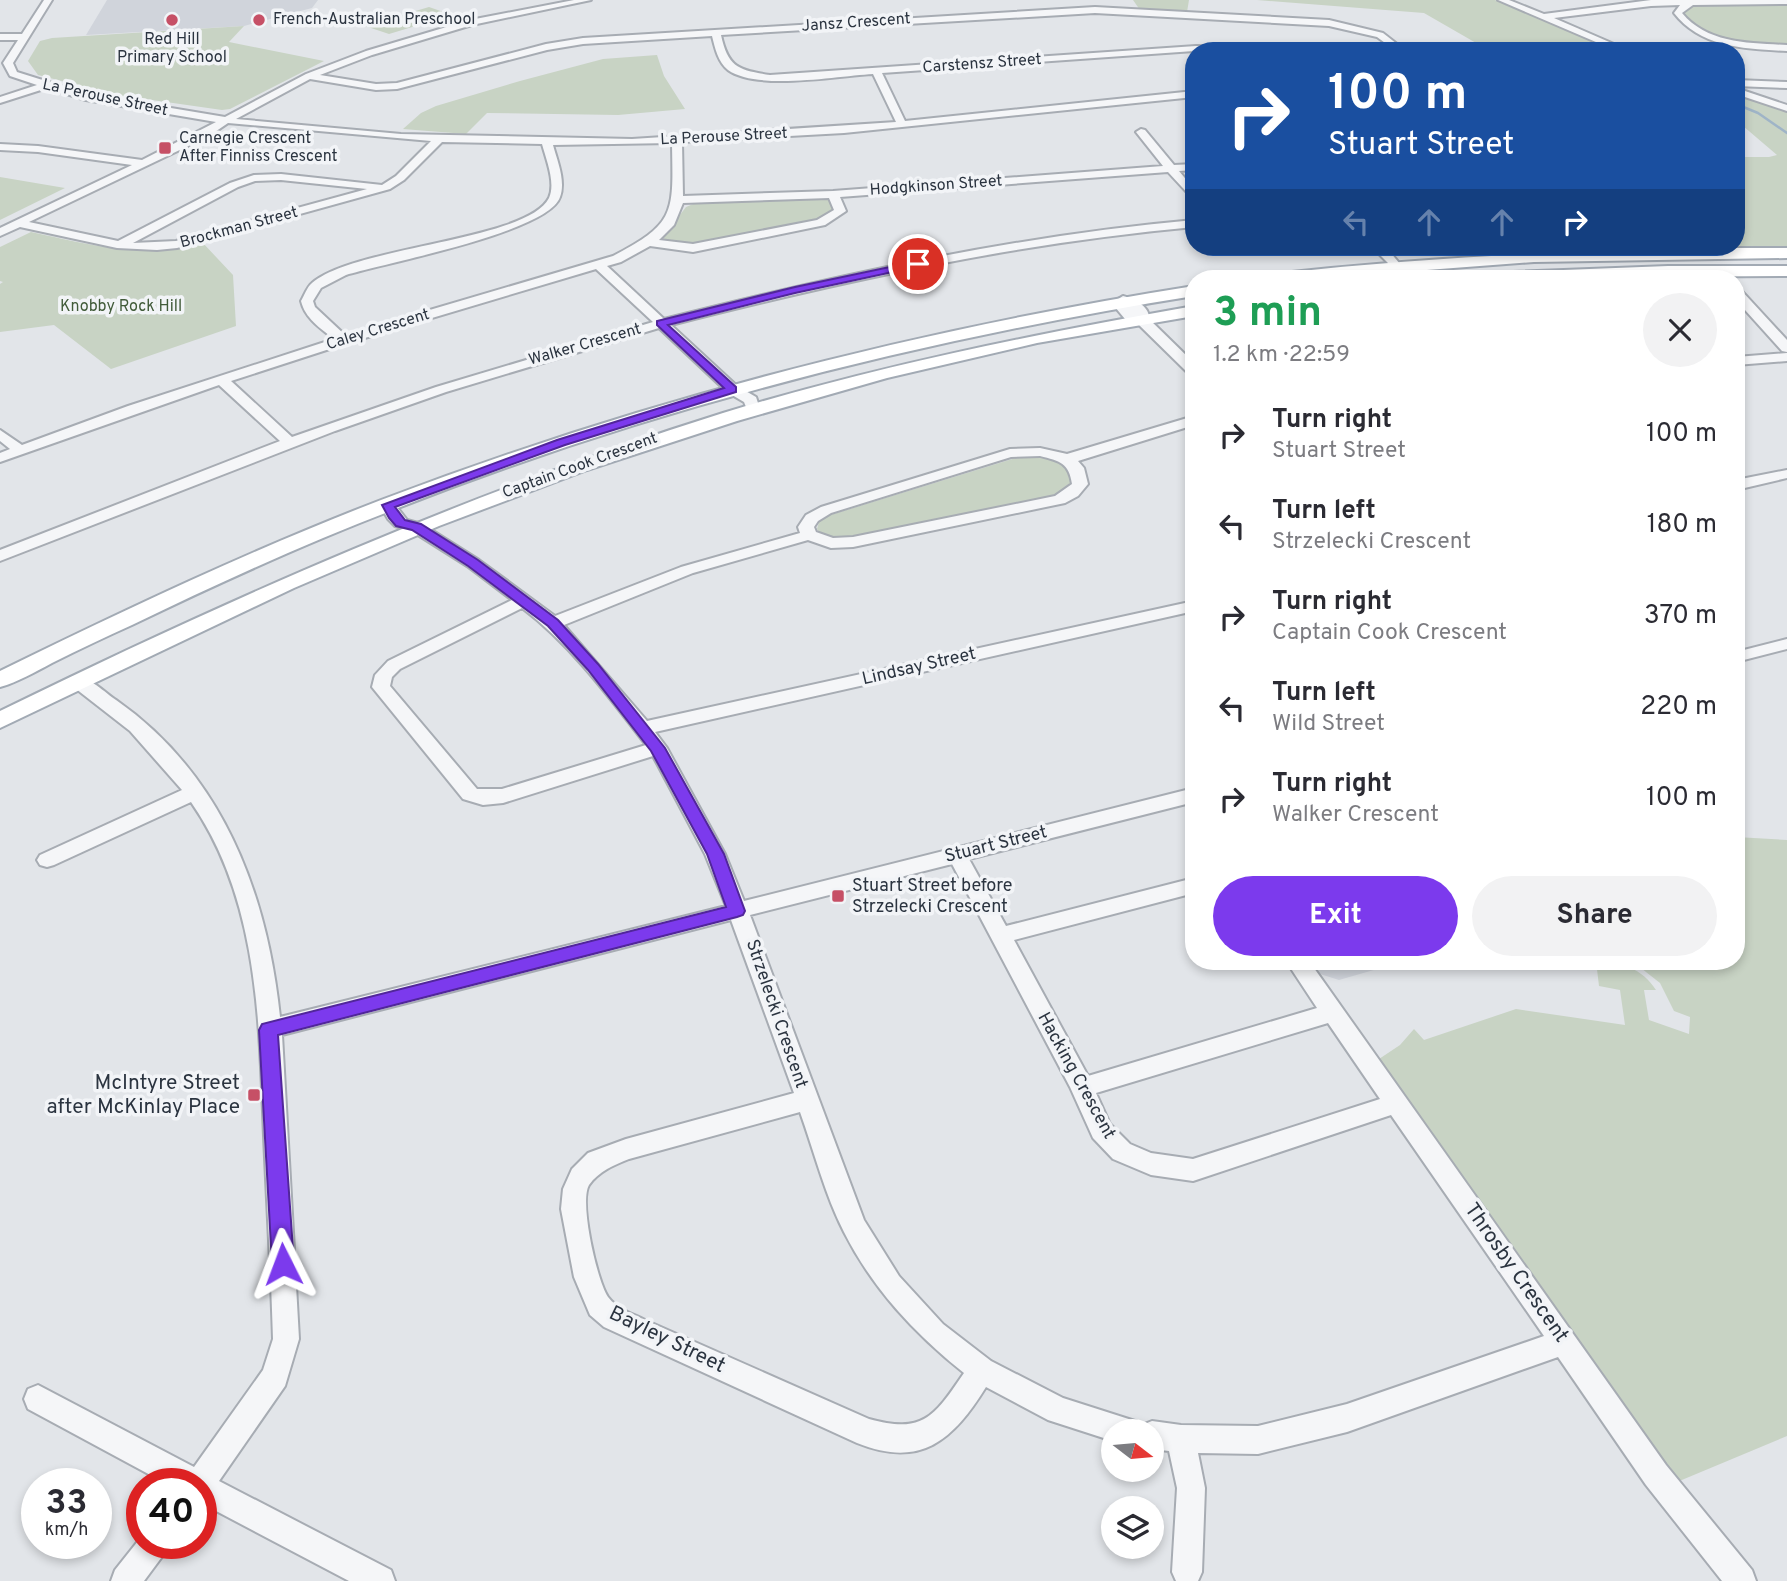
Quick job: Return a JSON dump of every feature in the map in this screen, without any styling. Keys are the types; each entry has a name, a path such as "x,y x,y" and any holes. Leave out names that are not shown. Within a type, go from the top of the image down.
{"main road":[{"path":"1745,252 1787,253"},
{"path":"1422,270 1584,256"},
{"path":"1702,256 1714,270"},
{"path":"1546,258 1558,270"},
{"path":"1745,273 1787,271"},
{"name":"Captain Cook Crescent","path":"0,680 150,607 388,505 561,443 732,389 930,339 1124,300 1185,291"},
{"name":"Captain Cook Crescent","path":"0,720 179,631 416,527 599,458 753,410 950,357 1185,313"},
{"path":"930,339 950,357"},
{"path":"150,607 179,631"}],"street":[{"name":"La Perouse Street","path":"36,15 34,13 42,0"},
{"name":"La Perouse Street","path":"48,0 8,63 9,70 19,78 91,98 184,113 254,123 439,139 677,141 902,124 1185,95"},
{"path":"0,232 231,119 309,76 369,53 470,23 587,0"},
{"path":"1502,0 1604,42"},
{"path":"1586,0 1609,7"},
{"path":"1651,3 1679,9 1694,1"},
{"path":"1542,17 1651,3 1787,1"},
{"path":"1524,10 1545,6"},
{"path":"1679,9 1678,13 1689,26 1732,42"},
{"name":"Jansz Crescent","path":"309,76 376,87 397,86 563,44 1016,10 1116,10 1315,22 1373,33 1391,42"},
{"name":"Carstensz Street","path":"716,32 721,57 732,68 744,73 786,78 1185,53"},
{"path":"0,37 23,37"},
{"path":"1745,44 1784,48"},
{"path":"877,72 902,124"},
{"path":"1745,83 1787,85"},
{"path":"1753,97 1746,93 1746,88 1765,84"},
{"path":"0,100 43,86"},
{"path":"1745,94 1787,108"},
{"path":"1141,132 1185,187"},
{"name":"Brockman Street","path":"19,223 120,245 150,248 177,244 386,187 400,178 439,139"},
{"name":"Caley Crescent","path":"0,458 342,340 599,265 648,242 670,224 678,200 677,141"},
{"path":"342,340 307,304 308,296 314,287 342,273 509,226 548,209 556,194 547,142"},
{"path":"0,147 38,149 141,163"},
{"name":"Hodgkinson Street","path":"678,200 833,194 1185,168"},
{"path":"120,245 234,185 254,178 281,177 386,187"},
{"path":"648,242 693,248 821,223 840,211 833,194"},
{"name":"Walker Crescent","path":"0,556 288,441 469,380 660,323 918,264 1076,237 1185,224"},
{"path":"1386,256 1399,270"},
{"path":"599,265 732,389 751,400 753,410"},
{"path":"1124,300 1119,304 1130,316 1142,320 1185,362"},
{"path":"1745,302 1787,348"},
{"path":"1745,360 1787,357"},
{"path":"220,380 288,441"},
{"path":"809,535 806,527 812,518 826,510 1010,453 1040,452 1068,458 1185,423"},
{"path":"0,434 20,450"},
{"path":"553,623 687,570 809,535 831,543 853,542 1060,500 1073,493 1080,484 1077,468 1068,458"},
{"path":"1745,483 1787,474"},
{"name":"Strzelecki Crescent","path":"388,505 393,516 401,523 416,527 473,563 553,623 644,728 658,748 715,854 748,935 853,1225 890,1285 934,1333 981,1370 1058,1410 1101,1424"},
{"path":"524,600 394,665 384,674 381,687 470,794 483,798 503,796 658,748"},
{"name":"Lindsay Street","path":"644,728 1185,608"},
{"path":"1745,655 1787,644"},
{"path":"77,681 124,715 195,792 227,845 253,919 262,960 269,1030 286,1339 275,1377 211,1468"},
{"path":"47,860 195,792"},
{"name":"Stuart Street","path":"269,1030 957,855 1185,803"},
{"name":"Hacking Crescent","path":"957,855 1102,1130 1112,1144 1137,1159 1182,1170 1202,1168 1397,1103"},
{"path":"1000,936 1185,887"},
{"name":"Throsby Crescent","path":"1303,970 1662,1483 1741,1581"},
{"path":"1082,1088 1333,1012"},
{"name":"Bayley Street","path":"806,1100 626,1149 597,1161 589,1168 575,1189 573,1209 587,1277 599,1306 613,1318 636,1329 867,1433 896,1441 922,1436 936,1429 981,1370"},
{"path":"1164,1437 1258,1440 1347,1418 1565,1342"},
{"path":"38,1399 167,1468"},
{"path":"1181,1439 1191,1488 1187,1572"},
{"path":"217,1495 380,1581"},
{"path":"126,1581 143,1559"}],"shaded area":[{"name":"Red Hill Primary School","path":"107,0 318,0 312,8 244,26 86,35"},
{"path":"1317,970 1374,970 1339,980 1320,974"}],"green space":[{"path":"1133,0 1189,0 1187,12 1140,10"},
{"path":"1257,0 1495,0 1593,42 1474,42 1424,13"},
{"path":"1787,2 1787,46 1730,41 1703,32 1691,24 1682,13 1689,5"},
{"path":"429,7 452,15 389,34 365,26"},
{"path":"244,26 229,42 324,61 230,109 222,110 117,95 38,75 28,61 40,41 52,38"},
{"path":"657,55 664,76 685,109 618,115 487,113 466,134 403,129 421,113 436,106 520,81 603,59"},
{"path":"1745,96 1787,111 1787,249 1745,248 1745,157 1777,155 1745,128"},
{"path":"0,177 65,188 0,220"},
{"path":"820,196 831,199 834,210 820,221 697,245 667,243 663,237 686,207 698,202"},
{"name":"Knobby Rock Hill","path":"31,232 96,246 135,250 178,247 202,242 233,275 236,326 111,369 54,325 0,332 0,284 3,282 0,281 0,247"},
{"path":"1025,455 1054,460 1076,478 1065,494 847,540 826,537 817,529 819,522 827,516"},
{"path":"1745,838 1787,840 1787,1436 1677,1482 1379,1059 1400,1045 1414,1029 1424,1040 1516,1009 1625,1025 1620,990 1599,986 1597,970 1638,972 1656,990 1644,990 1649,1020 1689,1034 1690,1017 1674,1011 1660,983 1643,970 1745,970"}],"waterway":[{"path":"1745,108 1758,113 1787,133"}],"place":[{"name":"Red Hill Primary School","path":"172,20"},
{"name":"French-Australian Preschool","path":"259,20"},
{"name":"Carnegie Crescent After Finniss Crescent","path":"165,148"},
{"name":"Stuart Street before Strzelecki Crescent","path":"838,896"},
{"name":"McIntyre Street after McKinlay Place","path":"254,1095"}],"route":[{"path":"283,1264 269,1030 737,911 715,854 658,748 593,667 553,623 524,600 416,527 401,523 393,516 388,505 561,443 732,389 660,323 729,305 918,264"}]}
